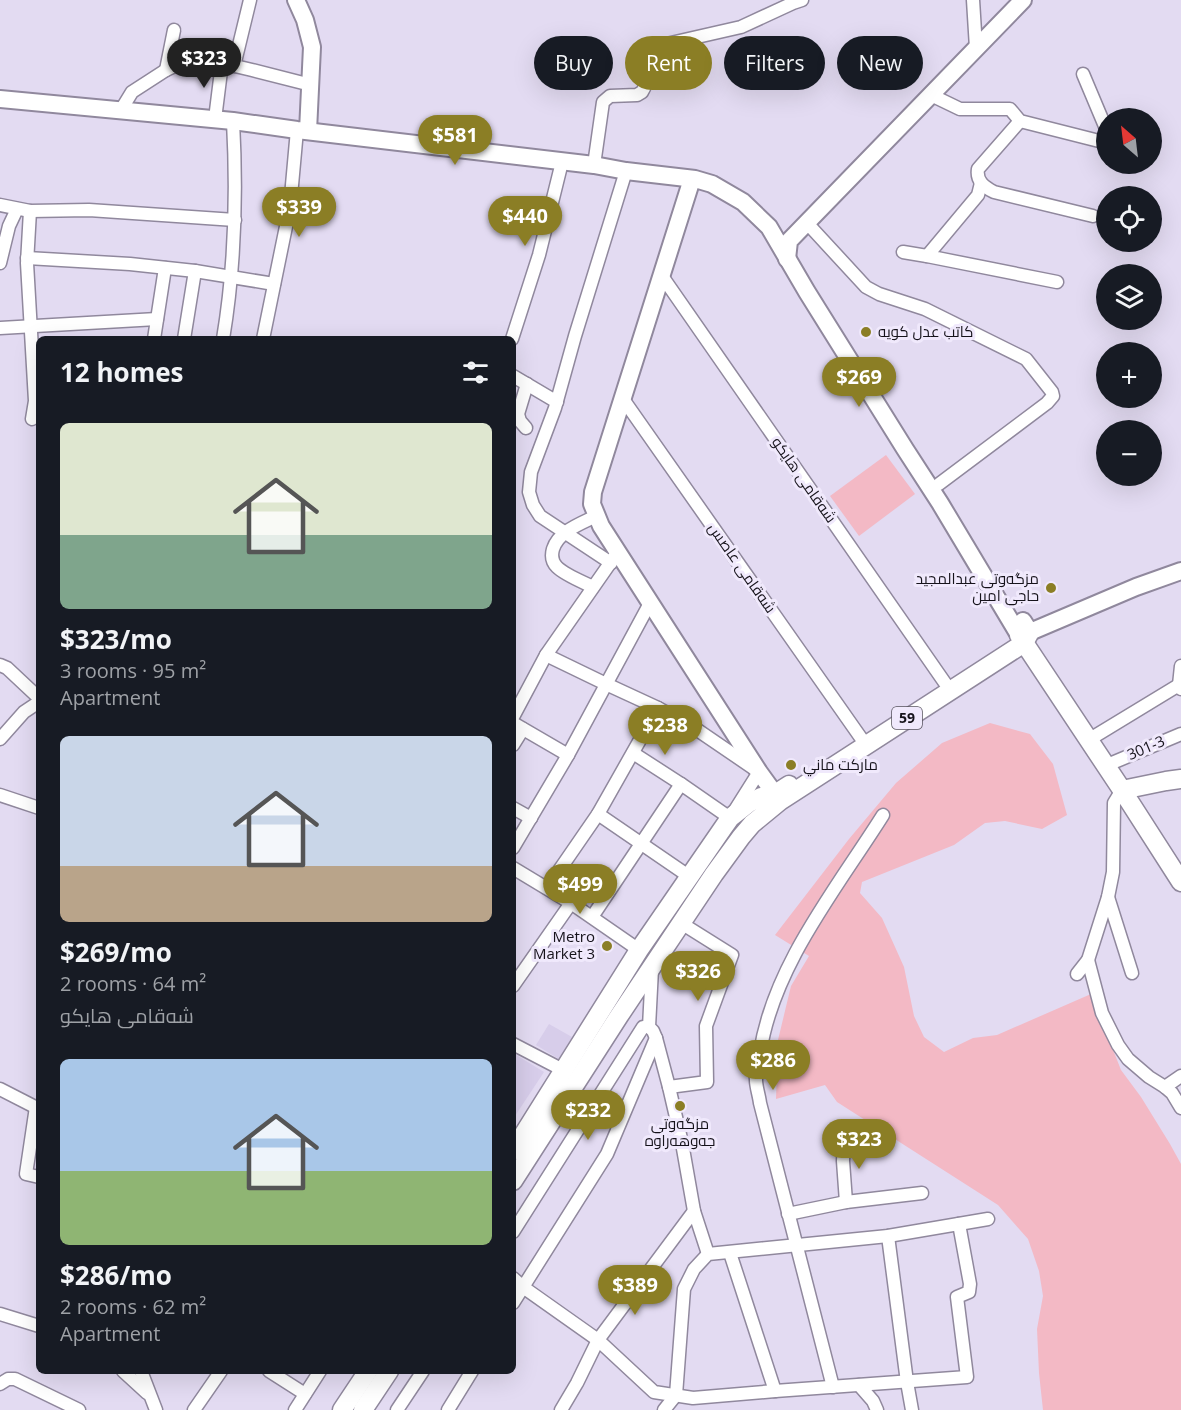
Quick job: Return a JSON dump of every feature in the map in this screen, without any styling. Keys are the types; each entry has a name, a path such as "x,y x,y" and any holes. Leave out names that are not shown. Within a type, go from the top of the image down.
{"main road":[{"name":"59","path":"516,1177 638,1025 652,965 747,829 778,797 861,738 945,683 1024,637"},
{"name":"59","path":"516,1146 639,950 730,818 761,797 778,797 1024,637"},
{"path":"1024,637 1095,736 1125,789"},
{"path":"1024,637 1125,789 1181,882"},
{"path":"1125,789 1181,779"},
{"path":"730,818 747,829"},
{"path":"342,1410 366,1374"},
{"path":"363,1410 387,1374"}],"street":[{"path":"215,119 228,64 250,0"},
{"path":"264,336 290,207 311,85 312,47 305,20 296,0"},
{"path":"594,165 603,102 610,96 637,95 642,92 646,82 649,54 654,48 741,27 802,0"},
{"path":"973,0 976,48"},
{"path":"791,237 1023,0"},
{"path":"166,70 174,30"},
{"path":"121,110 132,92 166,70 181,63 197,60 228,64 311,85"},
{"path":"1083,74 1097,108"},
{"path":"931,94 960,109 1010,109 1020,121 1096,140"},
{"path":"0,99 234,121 594,165 712,183 743,202 769,227 791,237 866,287 879,294 926,309 1026,359 1052,392 1053,396 1047,403 939,484"},
{"path":"223,336 235,220 234,121"},
{"path":"1020,121 978,169 981,183 994,192 1093,216"},
{"path":"513,336 539,255 562,162"},
{"path":"614,557 564,533 540,516 529,492 531,472 557,402 626,171"},
{"path":"694,179 593,492 592,504 614,557 650,603 759,772 778,797"},
{"path":"927,256 978,195 981,183"},
{"path":"0,205 30,211 90,210 235,220"},
{"path":"0,263 16,208"},
{"path":"30,211 27,258 31,326 36,359 36,401 32,419"},
{"path":"791,237 939,484 1024,637"},
{"path":"791,237 892,429 1024,637"},
{"path":"903,252 1057,282"},
{"path":"27,258 130,264 195,271 274,284"},
{"path":"154,336 165,268"},
{"path":"184,336 195,271"},
{"name":"شه‌قامی هایكو","path":"662,276 945,683"},
{"path":"0,328 157,319"},
{"path":"516,378 557,402"},
{"path":"526,428 518,414 527,384"},
{"name":"شه‌قامی عاصس","path":"623,399 861,738"},
{"path":"516,425 544,438"},
{"path":"594,587 558,568 551,554 564,533 596,516"},
{"path":"516,711 546,655 614,557"},
{"path":"1024,637 1136,586 1181,571"},
{"path":"516,843 568,755 650,603"},
{"path":"546,655 658,708 696,729 759,772"},
{"path":"1095,736 1180,687 1181,666"},
{"path":"2,669 36,697"},
{"path":"0,739 24,712 36,702"},
{"path":"547,888 598,814 658,708"},
{"path":"518,726 568,755"},
{"name":"301-3","path":"1112,763 1181,734"},
{"path":"633,753 730,818 759,772"},
{"path":"592,917 681,784"},
{"path":"1077,974 1088,960 1108,897 1113,872 1114,803 1125,789"},
{"path":"0,795 36,807"},
{"path":"516,810 531,818"},
{"path":"598,814 690,877"},
{"path":"833,1387 756,1080 763,1033 782,980 825,902 883,815"},
{"path":"516,870 571,903 639,950"},
{"path":"1108,897 1132,974"},
{"path":"516,982 571,903"},
{"path":"669,1087 707,1082 706,1026 732,955 681,923"},
{"path":"1088,960 1101,1013 1118,1045 1128,1059 1172,1093 1181,1108"},
{"path":"516,1298 607,1154 652,965"},
{"path":"638,1025 669,1087 694,1211 708,1254"},
{"path":"516,1227 638,1025"},
{"path":"516,1046 562,1071"},
{"path":"1165,1087 1181,1076"},
{"path":"0,1089 36,1107"},
{"path":"36,1114 26,1174 36,1177"},
{"path":"843,1140 846,1202"},
{"path":"788,1214 846,1202 922,1193"},
{"path":"561,1410 598,1341 694,1211"},
{"path":"664,1410 676,1395 684,1289 694,1269 708,1254 888,1236 988,1219"},
{"path":"516,1281 598,1341 654,1392 693,1398 967,1377 957,1297 969,1292 970,1284 959,1224"},
{"path":"888,1236 912,1410"},
{"path":"730,1252 775,1390"},
{"path":"0,1314 36,1325"},
{"path":"126,1374 150,1396"},
{"path":"142,1374 156,1410"},
{"path":"194,1410 219,1374"},
{"path":"274,1374 305,1394"},
{"path":"295,1410 318,1374"},
{"path":"397,1410 421,1374"},
{"path":"448,1410 470,1374"},
{"path":"0,1384 8,1379 15,1379 79,1410"},
{"path":"860,1385 877,1410"}],"shaded area":[{"path":"886,455 915,494 859,536 830,496"},
{"path":"990,723 1030,734 1053,764 1067,815 1042,829 1005,821 985,823 954,845 862,882 860,893 882,918 904,967 914,1016 924,1037 944,1052 973,1038 997,1035 1091,994 1121,1070 1141,1097 1181,1164 1181,1410 1043,1410 1037,1329 1043,1296 1039,1271 1028,1239 998,1205 837,1102 825,1085 776,1099 778,1040 791,986 809,956 775,935 849,839 896,783 942,743"},
{"path":"549,1024 572,1037 559,1059 536,1045"},
{"path":"516,1055 544,1072 516,1114"}],"place":[{"name":"كاتب عدل كويه","path":"866,332"},
{"name":"مزگه‌وتی عبدالمجید حاجی امین","path":"1051,588"},
{"name":"مارکت ماني","path":"791,765"},
{"name":"Metro Market 3","path":"607,946"},
{"name":"مزگه‌وتی جه‌وهه‌راوه","path":"680,1106"}]}
